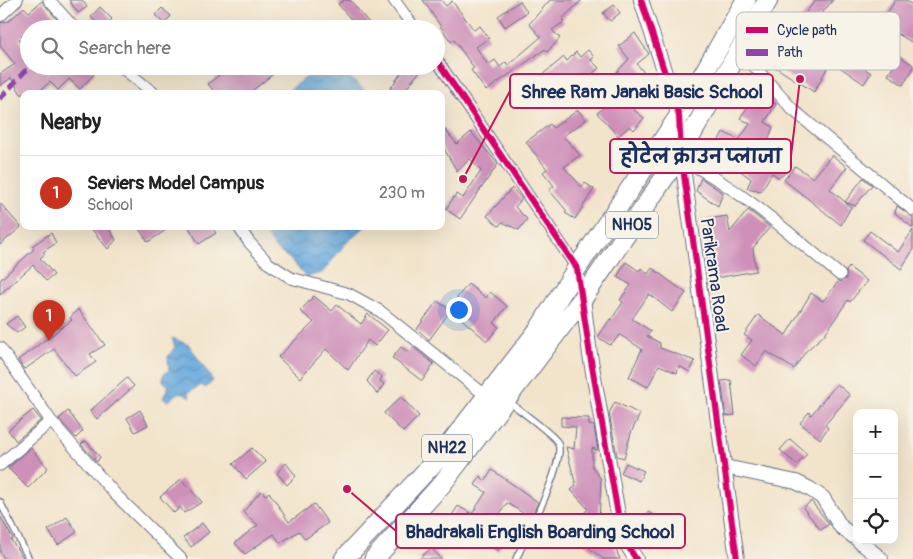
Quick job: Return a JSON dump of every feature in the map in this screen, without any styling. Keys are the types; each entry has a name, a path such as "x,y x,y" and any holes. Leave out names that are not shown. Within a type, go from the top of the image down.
{"highway":[{"name":"NH22","path":"739,12 746,0"},
{"path":"761,12 768,0"},
{"name":"NH22","path":"344,559 442,454 499,401 539,329 577,268 679,116 736,17"},
{"path":"682,156 736,55"},
{"name":"NH05","path":"583,298 682,156"},
{"name":"NH22","path":"374,559 442,484 499,401 583,298"}],"street":[{"path":"0,16 17,0"},
{"path":"48,0 67,20"},
{"path":"394,0 408,20"},
{"name":"Parikrama Road","path":"641,0 679,116 682,156 737,559"},
{"path":"758,70 792,109 913,210"},
{"path":"445,72 577,268 583,298 590,355 622,537 636,559"},
{"path":"131,75 150,90"},
{"path":"682,156 758,208 840,275"},
{"path":"241,230 268,263 291,278 349,294 380,311 499,401"},
{"path":"0,348 51,421 115,494 181,559"},
{"path":"0,465 51,421"},
{"path":"725,467 796,482 810,489 823,498 841,527 853,537"},
{"path":"862,544 881,559"}],"lane":[{"path":"499,401 555,439 559,449 537,518 516,559"},
{"path":"0,502 29,559"}],"water":[{"path":"310,75 347,75 364,90 289,90"},
{"path":"260,230 361,230 345,244 322,273 306,277 290,259 276,249 268,237"},
{"path":"172,338 189,345 213,381 205,388 202,385 188,392 190,398 184,394 177,393 169,401 163,398 169,386 163,381 163,375 169,370 168,357 175,347"}],"building":[{"path":"69,0 82,0 87,7 78,13"},
{"path":"344,0 350,0 367,20 351,20 338,4"},
{"path":"423,0 441,0 446,6 452,1 474,30 480,26 489,38 476,47 488,65 495,60 500,67 506,62 508,65 541,37 529,24 550,0 582,0 562,19 564,22 552,30 560,38 547,52 545,49 486,91 471,70 474,68 454,40 451,42 445,33 445,20 436,20"},
{"path":"816,0 833,0 823,12 806,12"},
{"path":"895,0 904,0 913,5 913,43 900,35 900,12 888,12"},
{"path":"42,1 58,20 20,20 20,75 93,75 80,89 69,79 58,90 50,82 41,90 20,90 20,92 11,78 0,86 0,74 15,64 0,46 0,23 9,21 24,7 29,12"},
{"path":"520,1 527,12 505,27 498,16"},
{"path":"614,5 620,13 610,21 603,13"},
{"path":"100,7 112,19 94,20 91,17"},
{"path":"162,8 171,16 168,20 160,20 155,15"},
{"path":"635,33 649,54 637,64 654,85 647,91 631,73 626,79 623,76 619,78 615,74 629,59 619,46"},
{"path":"588,50 594,57 591,60 599,68 584,81 581,78 558,97 542,75 564,57 567,61 576,52 580,57"},
{"path":"900,56 913,65 913,69 903,85 888,75 891,70 900,70"},
{"path":"780,70 826,70 814,92"},
{"path":"844,70 867,70 871,73 864,84"},
{"path":"219,75 272,75 253,90 213,90 208,84"},
{"path":"400,75 417,75 407,90 390,89"},
{"path":"614,84 637,107 634,110 644,118 634,130 630,126 618,136 597,113 615,98 608,91"},
{"path":"759,90 776,104 765,122 773,127 764,152 786,172 779,178 772,173 761,191 747,188 751,179 714,151 723,132 739,140 750,124 740,118"},
{"path":"578,110 586,120 563,136 580,155 564,167 582,187 585,183 594,189 575,219 565,213 567,211 549,190 554,186 543,172 547,169 526,142 550,124 553,128"},
{"path":"445,130 457,144 471,132 498,164 460,219 446,209 456,194 463,198 481,171 470,159 457,171 445,151"},
{"path":"832,155 847,167 830,189 851,207 841,225 784,180 795,166 813,178"},
{"path":"701,178 723,193 718,206 696,191"},
{"path":"863,178 872,185 855,206 845,202"},
{"path":"512,188 522,199 515,207 527,219 519,230 502,222 499,226 487,216"},
{"path":"0,203 20,228 0,245"},
{"path":"897,206 913,217 913,228 895,213"},
{"path":"748,210 770,227 753,248 756,271 716,278 711,258 707,259 704,248 713,246 708,219 727,216 730,232"},
{"path":"92,230 110,230 116,240 108,249"},
{"path":"140,230 166,230 148,242"},
{"path":"190,230 214,230 216,233 199,244"},
{"path":"913,230 913,250 901,269 863,240 870,231 898,252"},
{"path":"51,233 56,243 43,252 45,254 40,258 54,275 46,281 33,265 0,294 0,280 34,249 32,246"},
{"path":"626,262 639,271 641,268 648,274 652,268 686,293 672,312 649,294 632,319 651,331 647,336 660,343 660,348 695,361 690,372 679,366 677,373 659,365 648,387 629,377 642,349 620,335 610,345 598,337 623,302 620,300 631,285 617,277"},
{"path":"849,267 867,281 850,302 848,300 824,335 806,351 794,369 766,351 756,366 741,355 752,340 744,335 758,315 786,335 811,293 823,301 838,282 846,279 846,271"},
{"path":"468,284 486,298 490,292 507,306 494,323 499,327 487,341 449,308"},
{"path":"314,296 332,311 337,305 361,324 368,314 388,330 375,346 368,340 348,370 326,349 300,378 278,357 314,322 300,311"},
{"path":"437,301 451,310 429,340 417,329"},
{"path":"78,309 105,345 90,354 96,362 75,376 54,349 25,369 23,368 18,360 72,320 70,318"},
{"path":"17,316 25,327 17,333 6,324"},
{"path":"401,347 408,352 413,347 434,364 422,381 392,358"},
{"path":"374,371 382,377 380,381 384,384 377,394 367,381"},
{"path":"127,378 134,386 97,419 90,411"},
{"path":"731,380 735,415 726,416 721,381"},
{"path":"837,384 850,395 825,425 828,428 820,439 800,423 809,412 811,415"},
{"path":"401,397 419,416 403,432 384,413"},
{"path":"615,402 640,414 631,433 624,458 617,456 609,413"},
{"path":"33,410 41,420 16,441 8,430"},
{"path":"140,410 148,425 135,432 127,418"},
{"path":"68,411 83,431 76,438 59,419"},
{"path":"561,417 589,418 589,425 594,426 598,450 592,448 592,466 601,479 599,522 601,518 609,534 606,537 613,543 620,559 603,559 570,532 568,536 553,528 559,517 573,524 588,509 571,490 576,486 566,447 574,449 576,427 561,426"},
{"path":"790,439 807,454 797,465 780,450"},
{"path":"86,441 100,457 97,462 81,444"},
{"path":"31,448 48,468 28,488 8,468"},
{"path":"252,448 266,462 246,479 233,464"},
{"path":"286,463 296,476 287,485 277,473"},
{"path":"626,463 644,471 639,481 621,473"},
{"path":"492,470 538,502 531,518 507,503 495,521 511,530 498,551 449,520 458,506 472,514 486,492 475,485 480,476 485,481"},
{"path":"181,479 202,502 184,513 180,507 174,513 160,497"},
{"path":"261,491 266,495 269,492 289,522 314,504 328,523 305,539 299,531 280,543 274,534 245,554 235,543 258,525 243,512"},
{"path":"811,501 829,524 821,530 803,508"},
{"path":"648,512 659,518 658,530 647,523"},
{"path":"0,516 13,539 11,540 24,559 5,559 0,552"},
{"path":"67,517 77,532 58,545 48,530"},
{"path":"202,523 209,532 191,547 183,538"},
{"path":"431,548 442,559 419,559"}],"marked path":[{"path":"0,99 21,75"}],"cycle path":[{"path":"641,0 679,116 681,153 737,559"},
{"path":"445,72 577,268 590,355 622,537 636,559"}],"place":[{"name":"होटेल क्राउन प्लाजा","path":"800,79"},
{"name":"Shree Ram Janaki Basic School","path":"463,179"},
{"name":"Seviers Model Campus","path":"49,341"},
{"name":"Bhadrakali English Boarding School","path":"347,489"}]}
